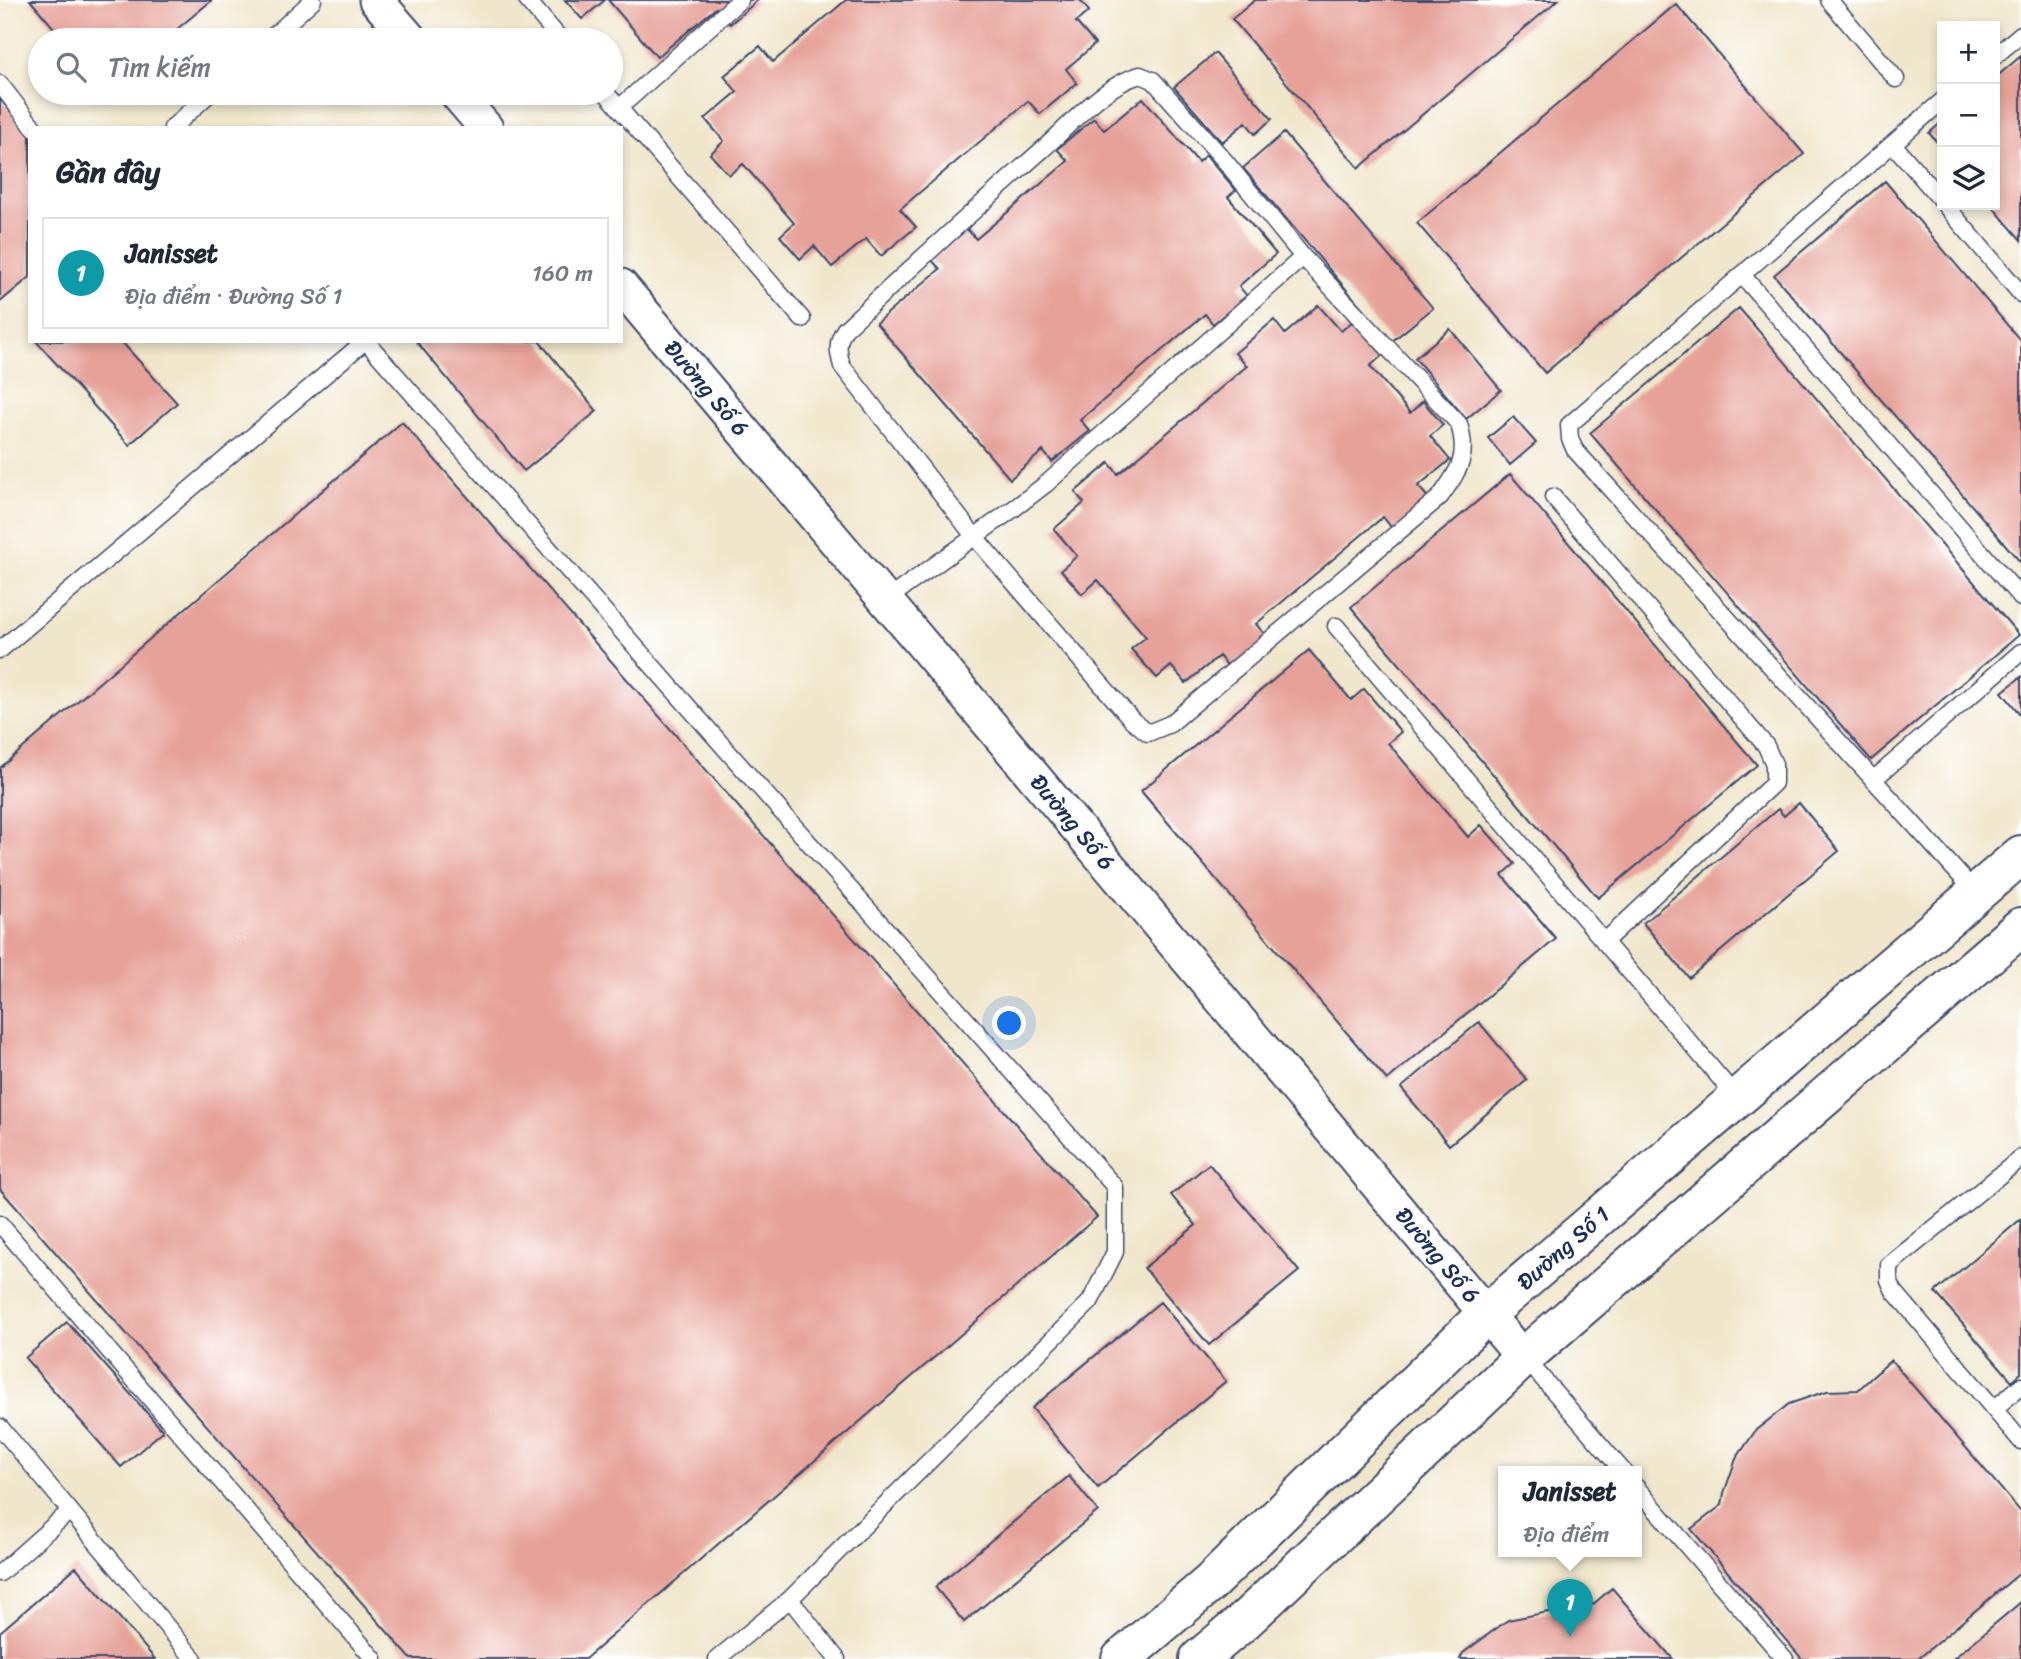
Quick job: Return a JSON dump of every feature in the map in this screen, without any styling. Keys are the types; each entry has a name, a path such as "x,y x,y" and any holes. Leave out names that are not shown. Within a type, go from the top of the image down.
{"street":[{"path":"376,0 400,28"},
{"path":"466,105 484,126"},
{"name":"Đường Số 6","path":"623,288 1524,1357"},
{"name":"Đường Số 1","path":"1121,1659 1210,1583 1487,1313 2021,855"},
{"path":"1199,1659 1243,1622 1524,1357 2021,927"}],"lane":[{"path":"282,28 313,0"},
{"path":"527,0 551,28"},
{"path":"623,104 740,0"},
{"path":"1829,0 1896,79"},
{"path":"2000,52 2021,34"},
{"path":"1140,75 1153,80 1303,257 1458,424 1463,437 1464,456 1459,469 1440,497 1170,724 1148,733 1132,720 974,536 842,366 838,350 840,337 845,329 1100,98 1125,79 1140,75"},
{"path":"0,84 32,126"},
{"path":"174,126 197,105"},
{"path":"616,105 626,127 802,319"},
{"path":"619,108 622,105"},
{"path":"1937,106 1569,425 1570,439 1575,450 1976,893"},
{"path":"1893,144 1937,195"},
{"path":"1950,210 2021,294"},
{"path":"886,600 1046,484 1303,257"},
{"path":"1742,275 2021,598"},
{"path":"0,650 363,343"},
{"path":"367,343 1115,1186 1115,1252 1090,1302 790,1599 717,1659"},
{"path":"1553,496 1766,746 1774,764 1774,783 1604,942"},
{"path":"1336,626 1737,1098"},
{"path":"1873,780 2021,652"},
{"path":"2021,1158 1889,1265 1889,1280 1894,1291 2021,1441"},
{"path":"0,1224 374,1659"},
{"path":"1524,1357 1619,1466"},
{"path":"1994,1409 2021,1386"},
{"path":"0,1427 194,1659"},
{"path":"1642,1494 1785,1659"},
{"path":"0,1573 70,1511"},
{"path":"790,1599 837,1659"}],"building":[{"path":"30,0 212,0 178,28 54,28"},
{"path":"565,0 605,0 582,19"},
{"path":"608,0 758,0 730,24 716,8 657,57"},
{"path":"846,0 1080,0 1089,11 1076,22 1095,44 1066,69 1077,83 1040,114 1028,101 900,209 916,227 881,256 866,239 832,267 814,246 800,259 780,236 794,223 743,164 729,175 710,154 724,141 705,119 737,92 724,76 760,46 773,62"},
{"path":"1255,0 1558,0 1359,168 1232,19"},
{"path":"1676,4 1804,154 1545,373 1417,223"},
{"path":"1215,53 1272,119 1255,134 1246,122 1222,142 1174,87"},
{"path":"2021,56 2021,240 1995,210 2000,210 2000,74"},
{"path":"1143,98 1198,162 1206,155 1236,190 1228,197 1276,254 1239,286 1247,296 1213,324 1205,314 1080,420 1090,431 1052,462 1043,451 1010,479 876,323 940,269 931,259 967,229 976,239 1068,161 1057,149 1094,118 1104,130"},
{"path":"0,99 28,132 28,279 0,302"},
{"path":"1937,126 1937,142 1929,133"},
{"path":"1284,133 1433,308 1391,342 1243,168"},
{"path":"1885,181 2021,341 2021,563 1774,275"},
{"path":"1318,305 1341,331 1353,321 1383,355 1370,366 1410,413 1423,401 1443,425 1430,436 1450,460 1418,486 1431,501 1395,532 1383,517 1256,624 1269,639 1232,671 1219,656 1186,683 1171,666 1157,678 1131,649 1146,637 1098,580 1082,594 1061,570 1077,556 1054,529 1084,503 1075,492 1109,463 1118,474 1247,366 1235,353 1274,320 1285,334"},
{"path":"1739,308 2019,635 1871,760 1590,433"},
{"path":"1450,329 1501,390 1466,419 1415,358"},
{"path":"38,343 123,343 177,403 129,445"},
{"path":"418,343 541,343 597,411 524,471"},
{"path":"1513,417 1536,443 1510,465 1488,438"},
{"path":"402,422 1097,1217 585,1659 411,1659 0,1189 0,768"},
{"path":"1510,474 1757,765 1598,898 1351,607"},
{"path":"1309,650 1351,700 1364,689 1401,732 1388,743 1468,837 1481,825 1515,864 1502,875 1556,939 1387,1080 1141,791"},
{"path":"2021,677 2021,711 2019,713 2002,692"},
{"path":"1799,803 1839,851 1689,978 1643,923 1778,809 1784,816"},
{"path":"1479,1022 1527,1080 1449,1145 1401,1088"},
{"path":"1209,1164 1299,1271 1209,1345 1144,1268 1196,1225 1171,1195"},
{"path":"2021,1219 2021,1373 2012,1381 1935,1292"},
{"path":"1160,1302 1226,1381 1098,1488 1032,1408"},
{"path":"67,1322 163,1431 121,1467 25,1358"},
{"path":"1891,1360 2021,1512 2021,1572 1918,1659 1802,1659 1691,1529 1722,1505 1736,1459 1756,1430 1789,1404 1827,1391 1858,1390"},
{"path":"1069,1476 1098,1511 964,1622 935,1587"},
{"path":"76,1567 155,1659 0,1659 0,1632"},
{"path":"1612,1588 1673,1659 1460,1659 1463,1653 1508,1620 1548,1612 1570,1614 1575,1620"},
{"path":"2021,1602 2021,1659 1953,1659"}],"place":[{"name":"Janisset","path":"1570,1637"}]}
